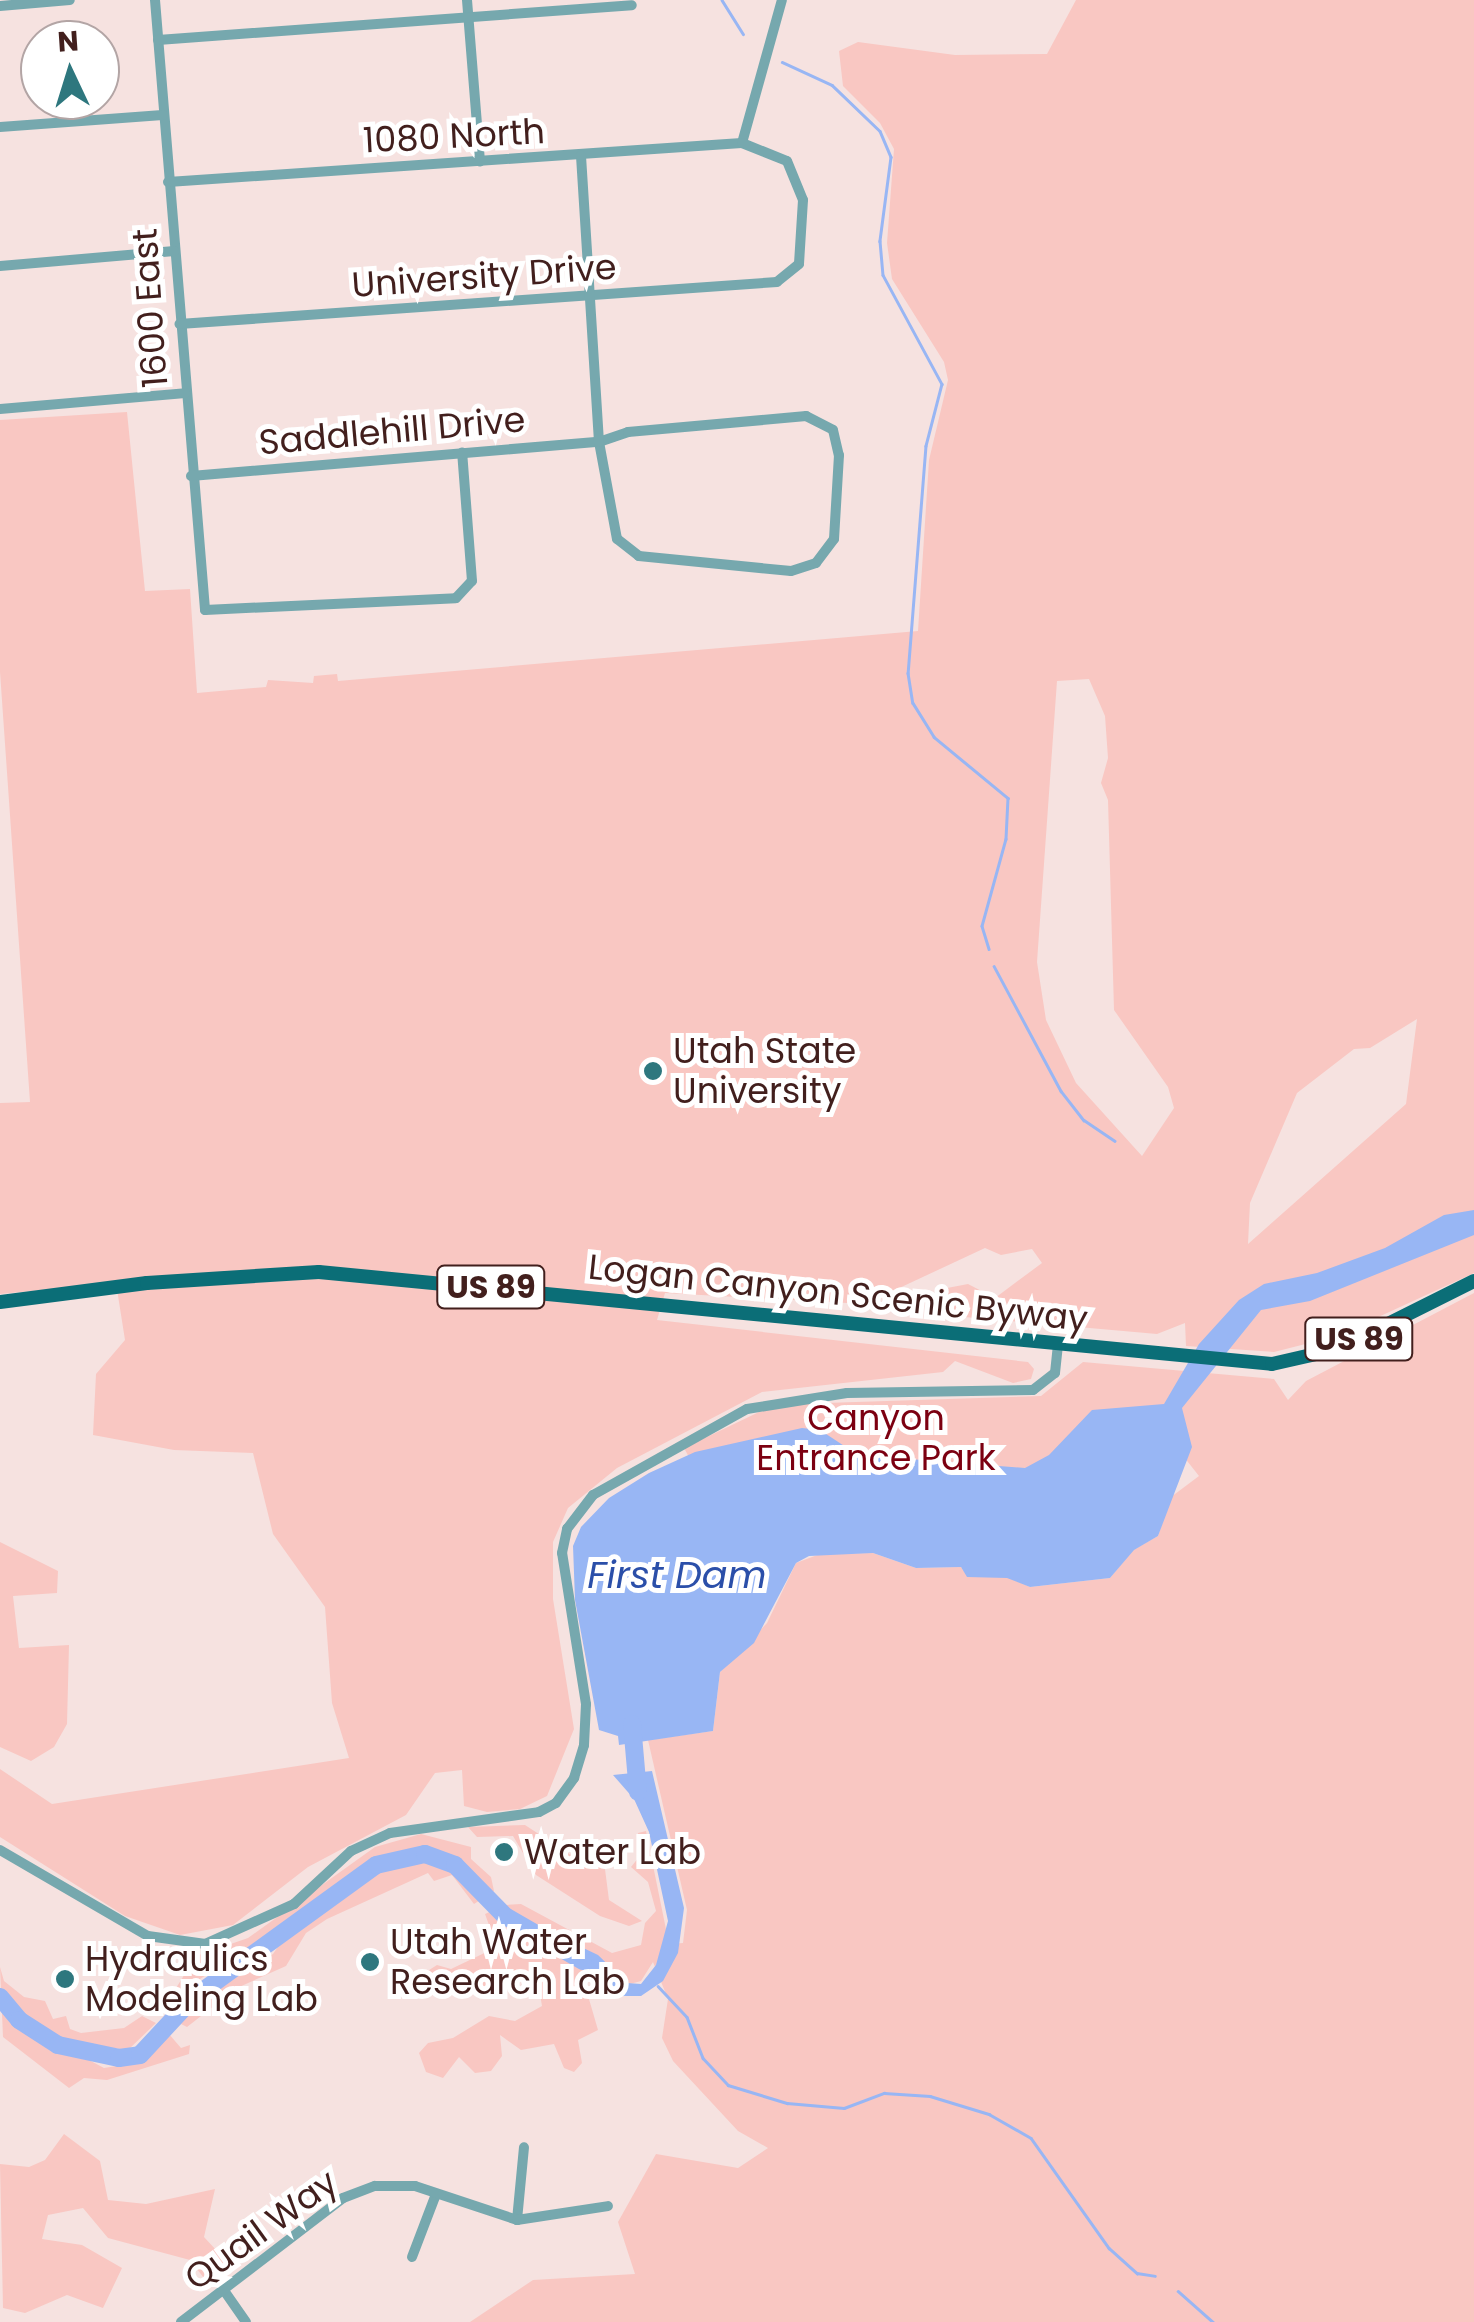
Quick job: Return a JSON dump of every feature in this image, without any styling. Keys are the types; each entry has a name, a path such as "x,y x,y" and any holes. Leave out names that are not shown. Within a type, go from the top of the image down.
{"main road":[{"name":"Logan Canyon Scenic Byway","path":"0,1302 147,1283 319,1272 1234,1363 1308,1359 1474,1281"}],"street":[{"path":"0,6 70,0"},
{"name":"1600 East","path":"155,0 191,476 205,610 456,598 472,581 462,452"},
{"path":"467,0 480,161"},
{"path":"742,143 782,0"},
{"path":"158,40 632,5"},
{"path":"0,127 163,115"},
{"name":"1080 North","path":"168,182 742,143"},
{"name":"University Drive","path":"180,324 777,282 791,275 799,264 800,179 786,161 742,143"},
{"path":"581,156 599,442 617,539 626,550 791,571 828,553 839,454 833,430 820,419 628,432 599,442"},
{"path":"0,266 174,252"},
{"path":"0,409 185,393"},
{"name":"Saddlehill Drive","path":"191,476 599,442"},
{"path":"0,1850 148,1936 205,1944 294,1904 351,1851 390,1834 538,1812 556,1803 574,1778 584,1745 586,1704 562,1553 567,1529 593,1495 747,1409 846,1392 1033,1390 1055,1373 1058,1346"},
{"path":"518,2220 524,2147"},
{"name":"Quail Way","path":"181,2322 343,2198 375,2186 415,2186 518,2220 608,2206"},
{"path":"412,2257 436,2194"},
{"path":"224,2289 246,2322"}],"green space":[{"name":"Utah State University","path":"1076,0 1474,0 1474,1273 1337,1336 1274,1352 1186,1346 1185,1323 1157,1334 930,1314 942,1289 968,1284 995,1298 1042,1263 1032,1249 1001,1255 985,1248 865,1304 665,1293 657,1320 1028,1362 1034,1369 1031,1379 1013,1383 955,1361 943,1372 762,1392 617,1468 568,1508 553,1542 553,1599 574,1729 547,1796 520,1809 487,1812 464,1806 462,1770 435,1773 406,1815 308,1867 233,1925 180,1935 125,1916 0,1837 0,1769 52,1804 349,1758 332,1703 325,1607 273,1534 253,1453 174,1450 93,1435 96,1374 125,1340 116,1283 0,1294 0,1103 30,1102 0,672 0,420 127,412 145,591 190,589 197,693 266,687 268,680 313,683 314,676 337,674 338,681 918,631 929,460 948,380 944,362 892,279 887,243 894,149 880,123 843,86 839,51 858,42 955,55 1047,54","holes":["1089,679 1105,716 1108,758 1101,783 1108,800 1114,1010 1168,1087 1174,1108 1142,1156 1076,1083 1046,1020 1037,962 1057,681","1417,1019 1406,1104 1248,1244 1250,1203 1297,1093 1354,1049 1370,1048"]},
{"name":"Canyon Entrance Park","path":"1474,1293 1474,2322 470,2322 533,2280 635,2274 618,2222 656,2154 738,2168 768,2148 738,2131 673,2061 662,2038 668,1999 653,1962 641,1981 626,1985 586,1958 582,1975 598,2030 578,2040 582,2063 574,2072 564,2068 554,2044 521,2050 500,2035 502,2056 491,2071 475,2073 459,2057 443,2078 426,2072 419,2053 428,2043 453,2038 489,2016 515,2021 542,2006 539,1988 511,1976 477,1989 450,1977 430,1979 426,1972 437,1965 451,1969 497,1947 485,1914 505,1905 521,1904 612,1953 641,1945 645,1923 656,1911 648,1882 631,1867 639,1857 638,1833 646,1831 669,1944 683,1943 687,1910 648,1740 713,1731 720,1672 767,1623 796,1563 820,1554 873,1553 916,1568 961,1567 968,1577 1008,1577 1030,1587 1110,1578 1133,1550 1158,1536 1171,1497 1199,1476 1184,1457 1030,1477 690,1459 684,1448 759,1412 794,1404 1041,1396 1083,1362 1274,1379 1288,1400 1306,1381"},
{"path":"0,1542 58,1571 57,1593 13,1596 19,1648 69,1645 67,1724 54,1747 31,1761 0,1747"},
{"path":"525,1825 577,1859 605,1869 609,1900 642,1921 629,1926 600,1916 536,1875 513,1836 477,1837 468,1827"},
{"path":"421,1834 471,1847 471,1859 491,1877 494,1891 474,1904 452,1875 434,1881 428,1873 327,1919 306,1933 286,1966 237,1988 187,2027 181,2024 192,2001 273,1954 286,1935 341,1894 336,1889 197,1981 173,2011 163,2009 196,1956 248,1938 375,1847"},
{"path":"0,1967 4,1981 24,1997 45,2001 53,2019 66,2016 70,2029 81,2033 124,2028 142,2016 156,2023 128,2050 69,2042 70,2050 104,2068 136,2063 169,2034 181,2048 190,2045 189,2054 107,2080 84,2078 69,2088 3,2037"},
{"path":"64,2134 100,2161 108,2200 146,2204 215,2189 204,2237 229,2264 207,2282 190,2260 108,2238 83,2208 48,2215 42,2239 82,2245 122,2268 103,2308 67,2295 25,2313 3,2308 0,2164 29,2167 45,2160"}],"water":[{"name":"First Dam","path":"1474,1210 1474,1235 1310,1301 1261,1310 1182,1408 1192,1447 1158,1536 1134,1550 1110,1578 1030,1587 1007,1578 967,1577 961,1567 916,1568 873,1553 809,1556 796,1563 754,1643 720,1672 713,1731 619,1745 618,1736 599,1730 575,1600 573,1546 581,1527 609,1498 649,1473 695,1452 802,1428 820,1430 858,1455 1025,1468 1049,1455 1092,1410 1164,1404 1199,1344 1239,1300 1264,1284 1317,1273 1385,1248 1444,1215"},
{"path":"652,1771 684,1908 678,1953 663,1981 641,1996 623,1996 593,1980 556,1935 598,1955 627,1983 641,1984 656,1965 668,1921 649,1832 634,1799 613,1775"}],"waterway":[{"path":"722,0 743,34"},
{"path":"782,62 832,85 880,131 891,157 880,241 883,275 942,384 926,446 908,673 913,703 934,737 1008,798 1006,839 982,926 989,949"},
{"path":"994,966 1061,1091 1084,1120 1115,1141"},
{"path":"632,1724 638,1792"},
{"path":"0,1997 19,2020 58,2045 119,2058 140,2055 193,1998 376,1865 425,1854 455,1865 505,1916 583,1961"},
{"path":"658,1986 687,2017 703,2058 728,2085 787,2103 844,2108 884,2093 930,2096 989,2114 1031,2138 1109,2248 1137,2273 1155,2276"},
{"path":"1178,2291 1213,2322"}],"place":[{"name":"Utah State University","path":"653,1071"},
{"name":"Water Lab","path":"504,1852"},
{"name":"Utah Water Research Lab","path":"370,1962"},
{"name":"Hydraulics Modeling Lab","path":"65,1979"}]}
